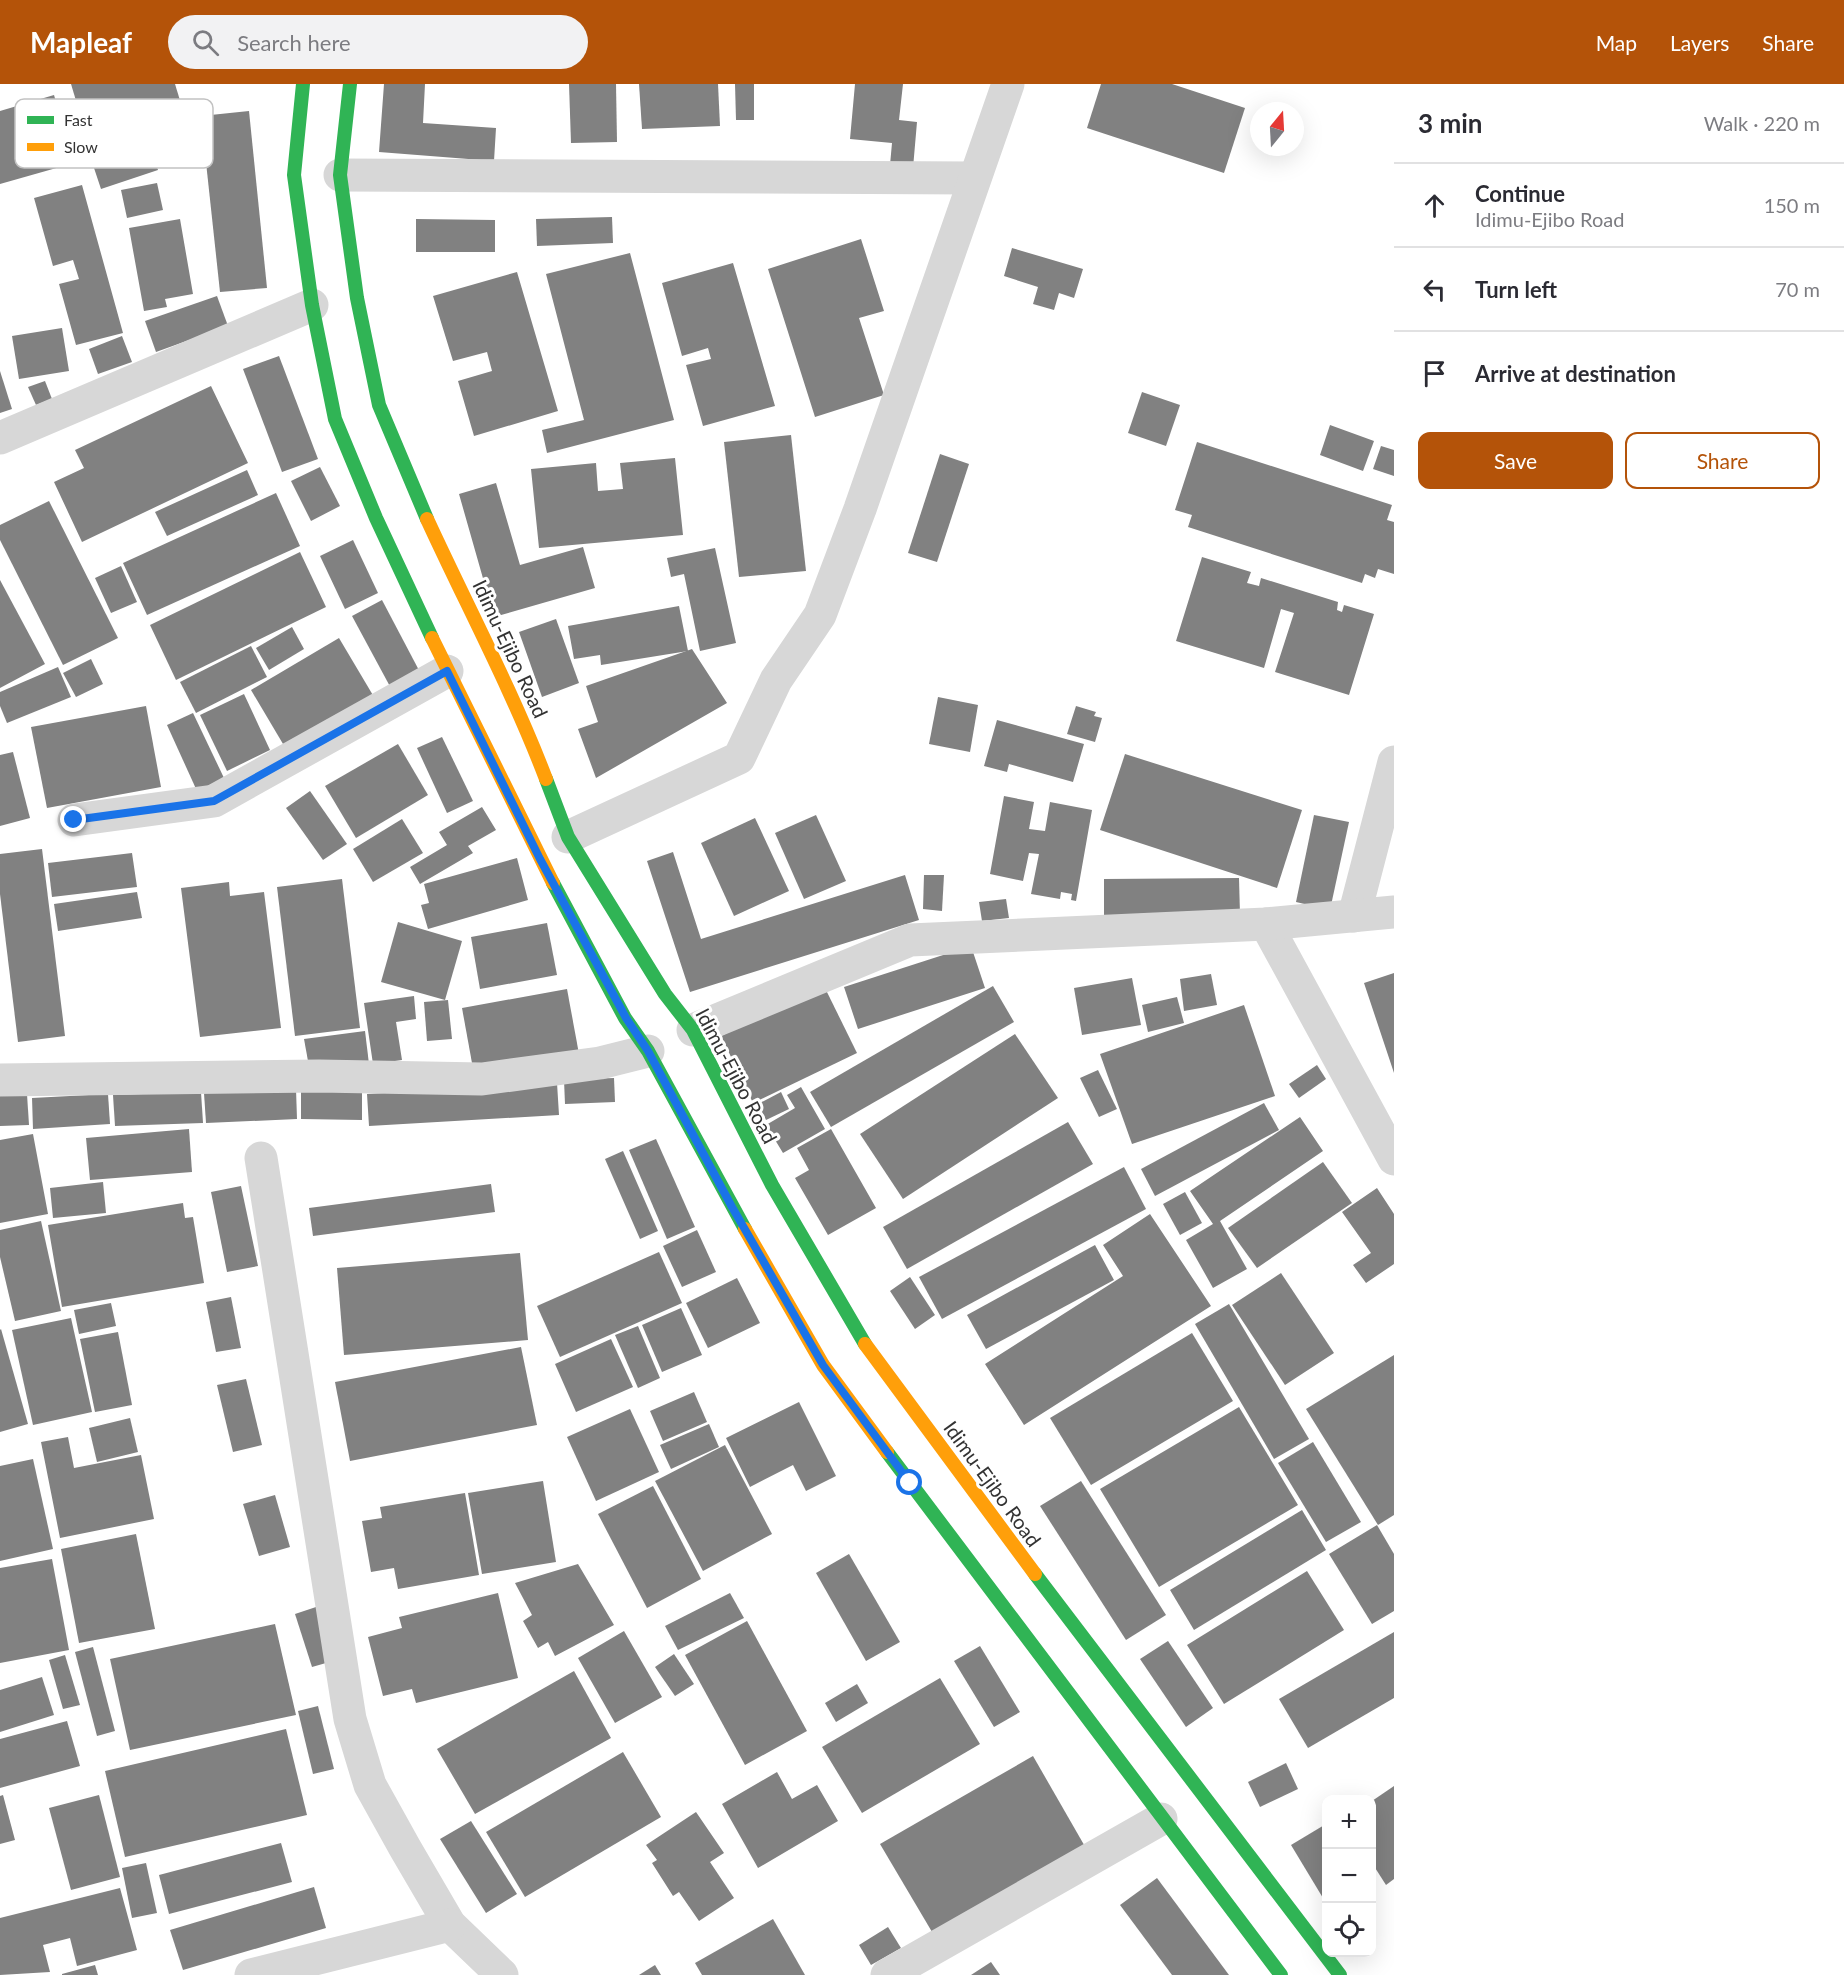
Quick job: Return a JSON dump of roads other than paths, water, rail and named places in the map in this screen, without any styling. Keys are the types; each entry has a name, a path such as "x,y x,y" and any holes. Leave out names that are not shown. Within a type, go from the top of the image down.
{"main road":[{"path":"303,84 294,175 312,305 335,419 376,518 447,671 540,859 626,1018 648,1051 732,1207 823,1365 1161,1819 1281,1975"},
{"name":"Idimu-Ejibo Road","path":"350,84 340,175 357,298 380,405 418,500 488,651 518,706 568,837 665,994 693,1030 772,1185 861,1339 1038,1579 1340,1975"}],"street":[{"path":"568,837 739,758 776,680 820,615 864,498 1008,84"},
{"path":"340,175 974,178"},
{"path":"0,438 312,305"},
{"path":"74,820 214,801 447,671"},
{"path":"1354,916 1394,762"},
{"path":"693,1030 910,940 1266,924 1394,912"},
{"path":"1266,924 1394,1160"},
{"path":"0,1080 320,1076 482,1079 600,1063 648,1051"},
{"path":"261,1158 350,1719 370,1785 450,1925 502,1975"},
{"path":"887,1975 1161,1819"},
{"path":"251,1975 450,1925"}]}
